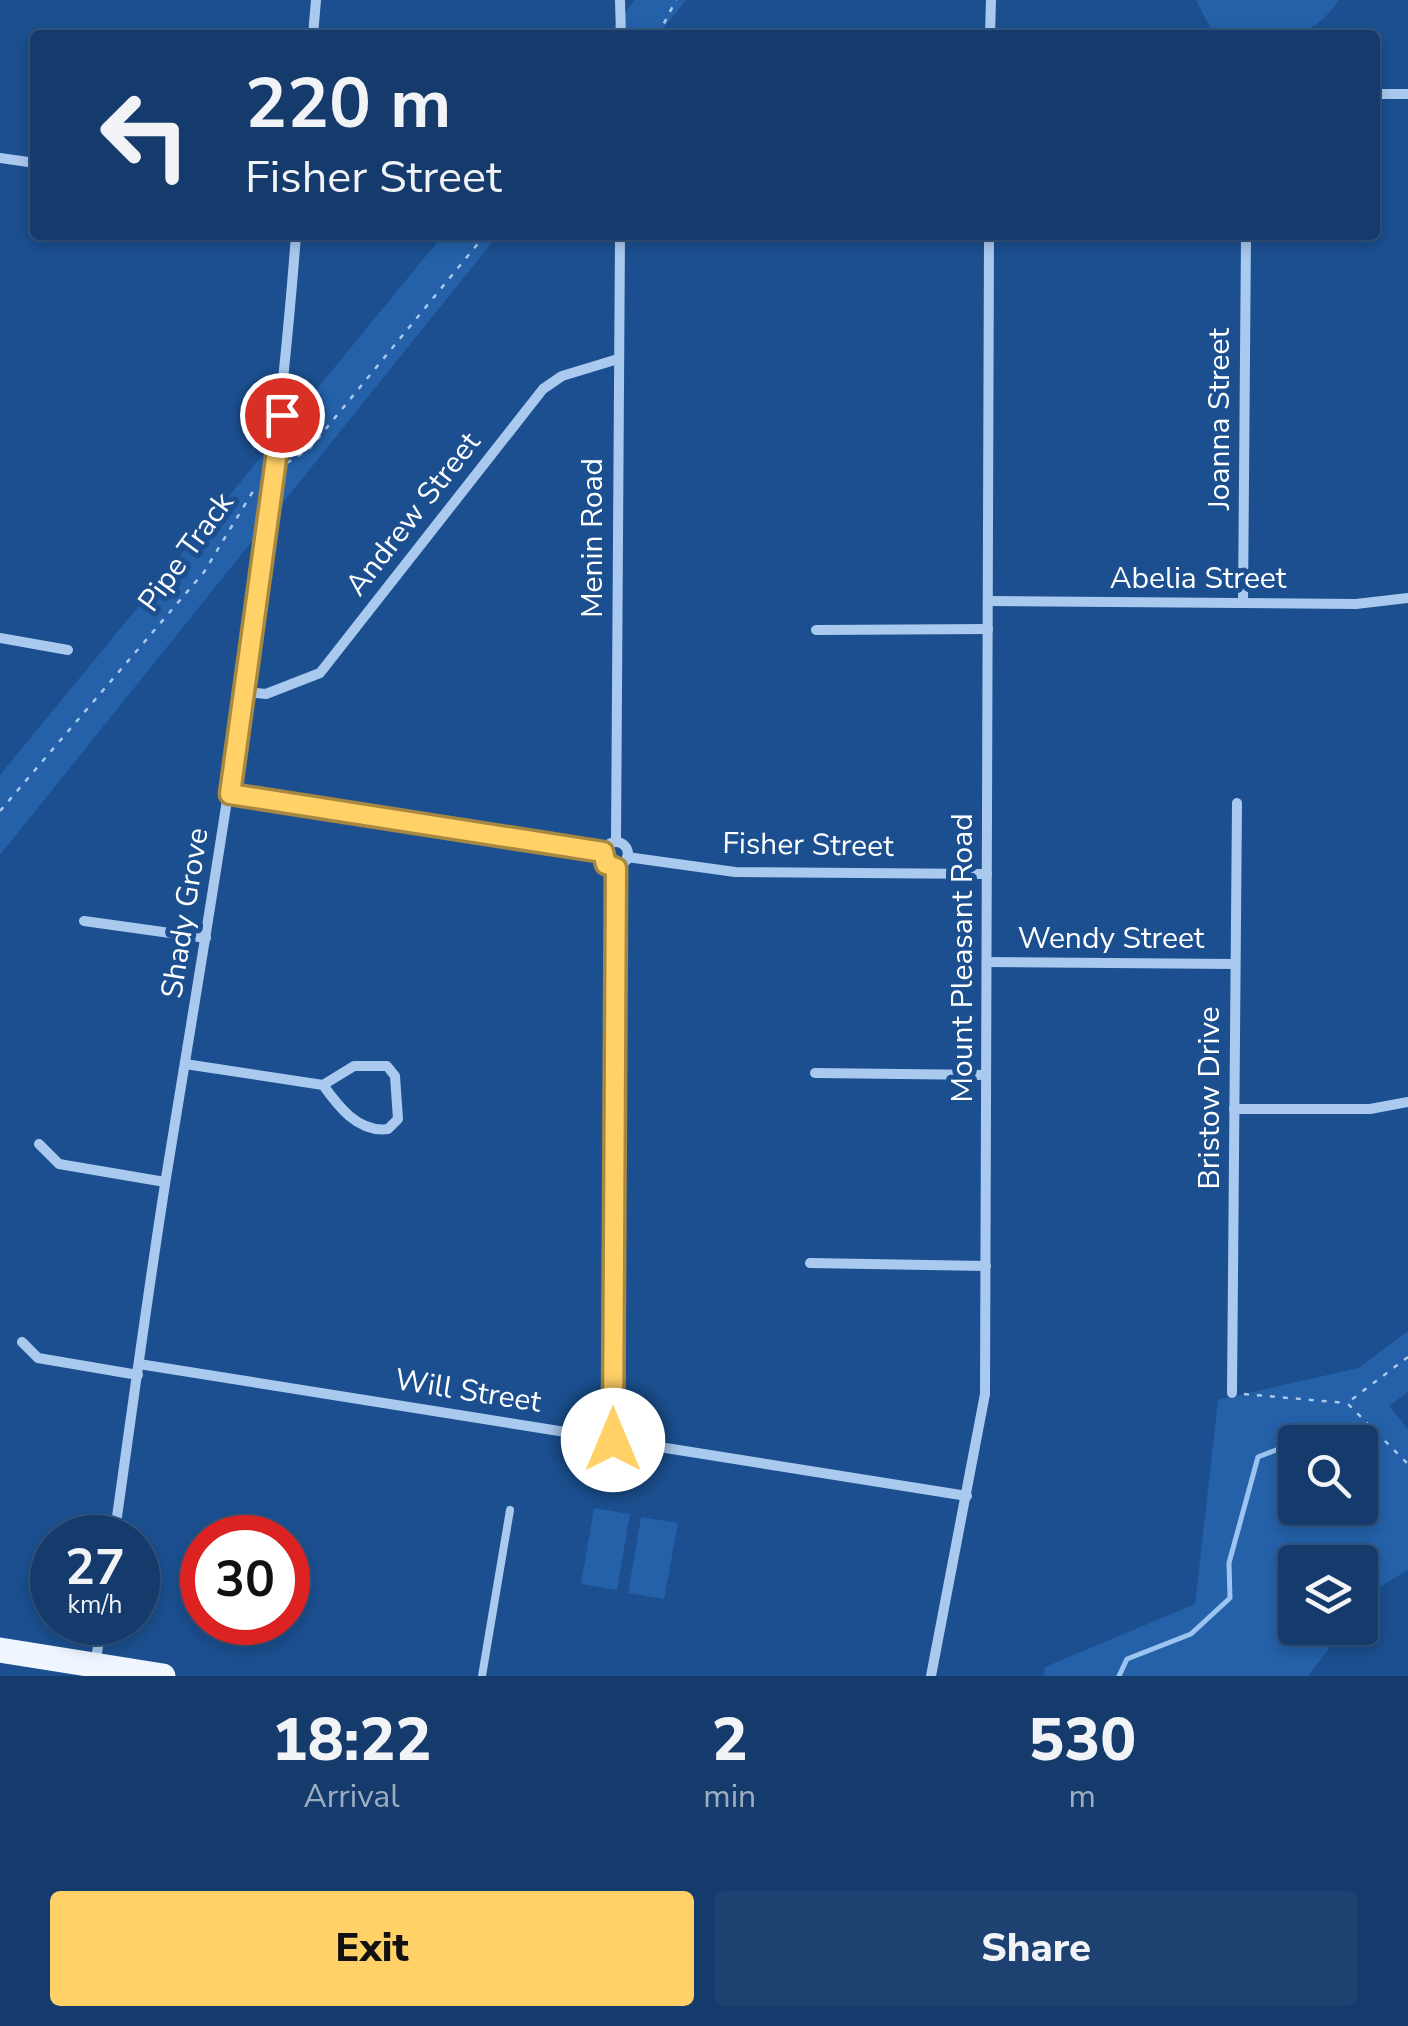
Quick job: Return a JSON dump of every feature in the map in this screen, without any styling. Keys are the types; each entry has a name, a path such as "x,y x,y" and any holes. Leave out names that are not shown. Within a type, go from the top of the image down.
{"main road":[{"path":"0,1650 95,1671 163,1676"}],"street":[{"path":"313,30 316,0"},
{"path":"620,0 621,30"},
{"path":"990,0 990,30"},
{"path":"1380,94 1408,94"},
{"path":"0,158 30,162"},
{"name":"Shady Grove","path":"117,1515 166,1182 246,692 275,472 296,240"},
{"name":"Menin Road","path":"616,842 620,240"},
{"name":"Mount Pleasant Road","path":"930,1676 968,1496 984,1394 989,240"},
{"name":"Joanna Street","path":"1242,603 1246,240"},
{"name":"Andrew Street","path":"246,692 266,694 320,673 543,390 562,376 618,359"},
{"name":"Abelia Street","path":"988,601 1356,604 1408,598"},
{"path":"816,630 988,629"},
{"path":"0,638 68,650"},
{"path":"230,794 603,852 616,842 625,845 628,857 616,868 613,1440"},
{"name":"Bristow Drive","path":"1232,1393 1236,803"},
{"path":"603,852 606,864 616,868"},
{"name":"Fisher Street","path":"628,857 735,872 987,874"},
{"path":"84,921 206,938"},
{"name":"Wendy Street","path":"987,962 1236,964"},
{"path":"185,1064 323,1085 354,1066 386,1066 395,1076 398,1119 388,1129 368,1127 346,1114 323,1085"},
{"path":"815,1073 986,1075"},
{"path":"1234,1109 1370,1109 1408,1102"},
{"path":"40,1144 58,1164 166,1182"},
{"path":"810,1263 986,1266"},
{"name":"Will Street","path":"22,1342 38,1358 613,1440 968,1496"},
{"path":"95,1671 99,1645"}],"lane":[{"path":"482,1676 510,1510"}],"path":[{"path":"661,30 676,0"},
{"name":"Pipe Track","path":"0,811 204,572 263,474 275,472 310,448 482,240"},
{"path":"1347,1403 1408,1357"},
{"path":"1232,1393 1347,1403 1408,1464"}],"shaded area":[{"path":"635,0 686,0 662,30 611,30"},
{"path":"1196,0 1339,0 1326,16 1306,30 1211,30"},
{"path":"439,240 494,240 0,855 0,775"},
{"path":"1408,1331 1408,1392 1389,1406 1408,1429 1408,1570 1378,1588 1378,1545 1278,1545 1278,1645 1332,1645 1308,1676 1043,1676 1045,1667 1195,1604 1218,1400 1358,1368"},
{"path":"594,1508 630,1514 617,1590 581,1584"},
{"path":"641,1517 678,1523 664,1599 628,1593"}],"waterway":[{"path":"1119,1676 1127,1659 1191,1634 1230,1598 1229,1563 1258,1457 1278,1449"}],"route":[{"path":"282,415 230,794 603,852 606,864 616,868 613,1440"}]}
